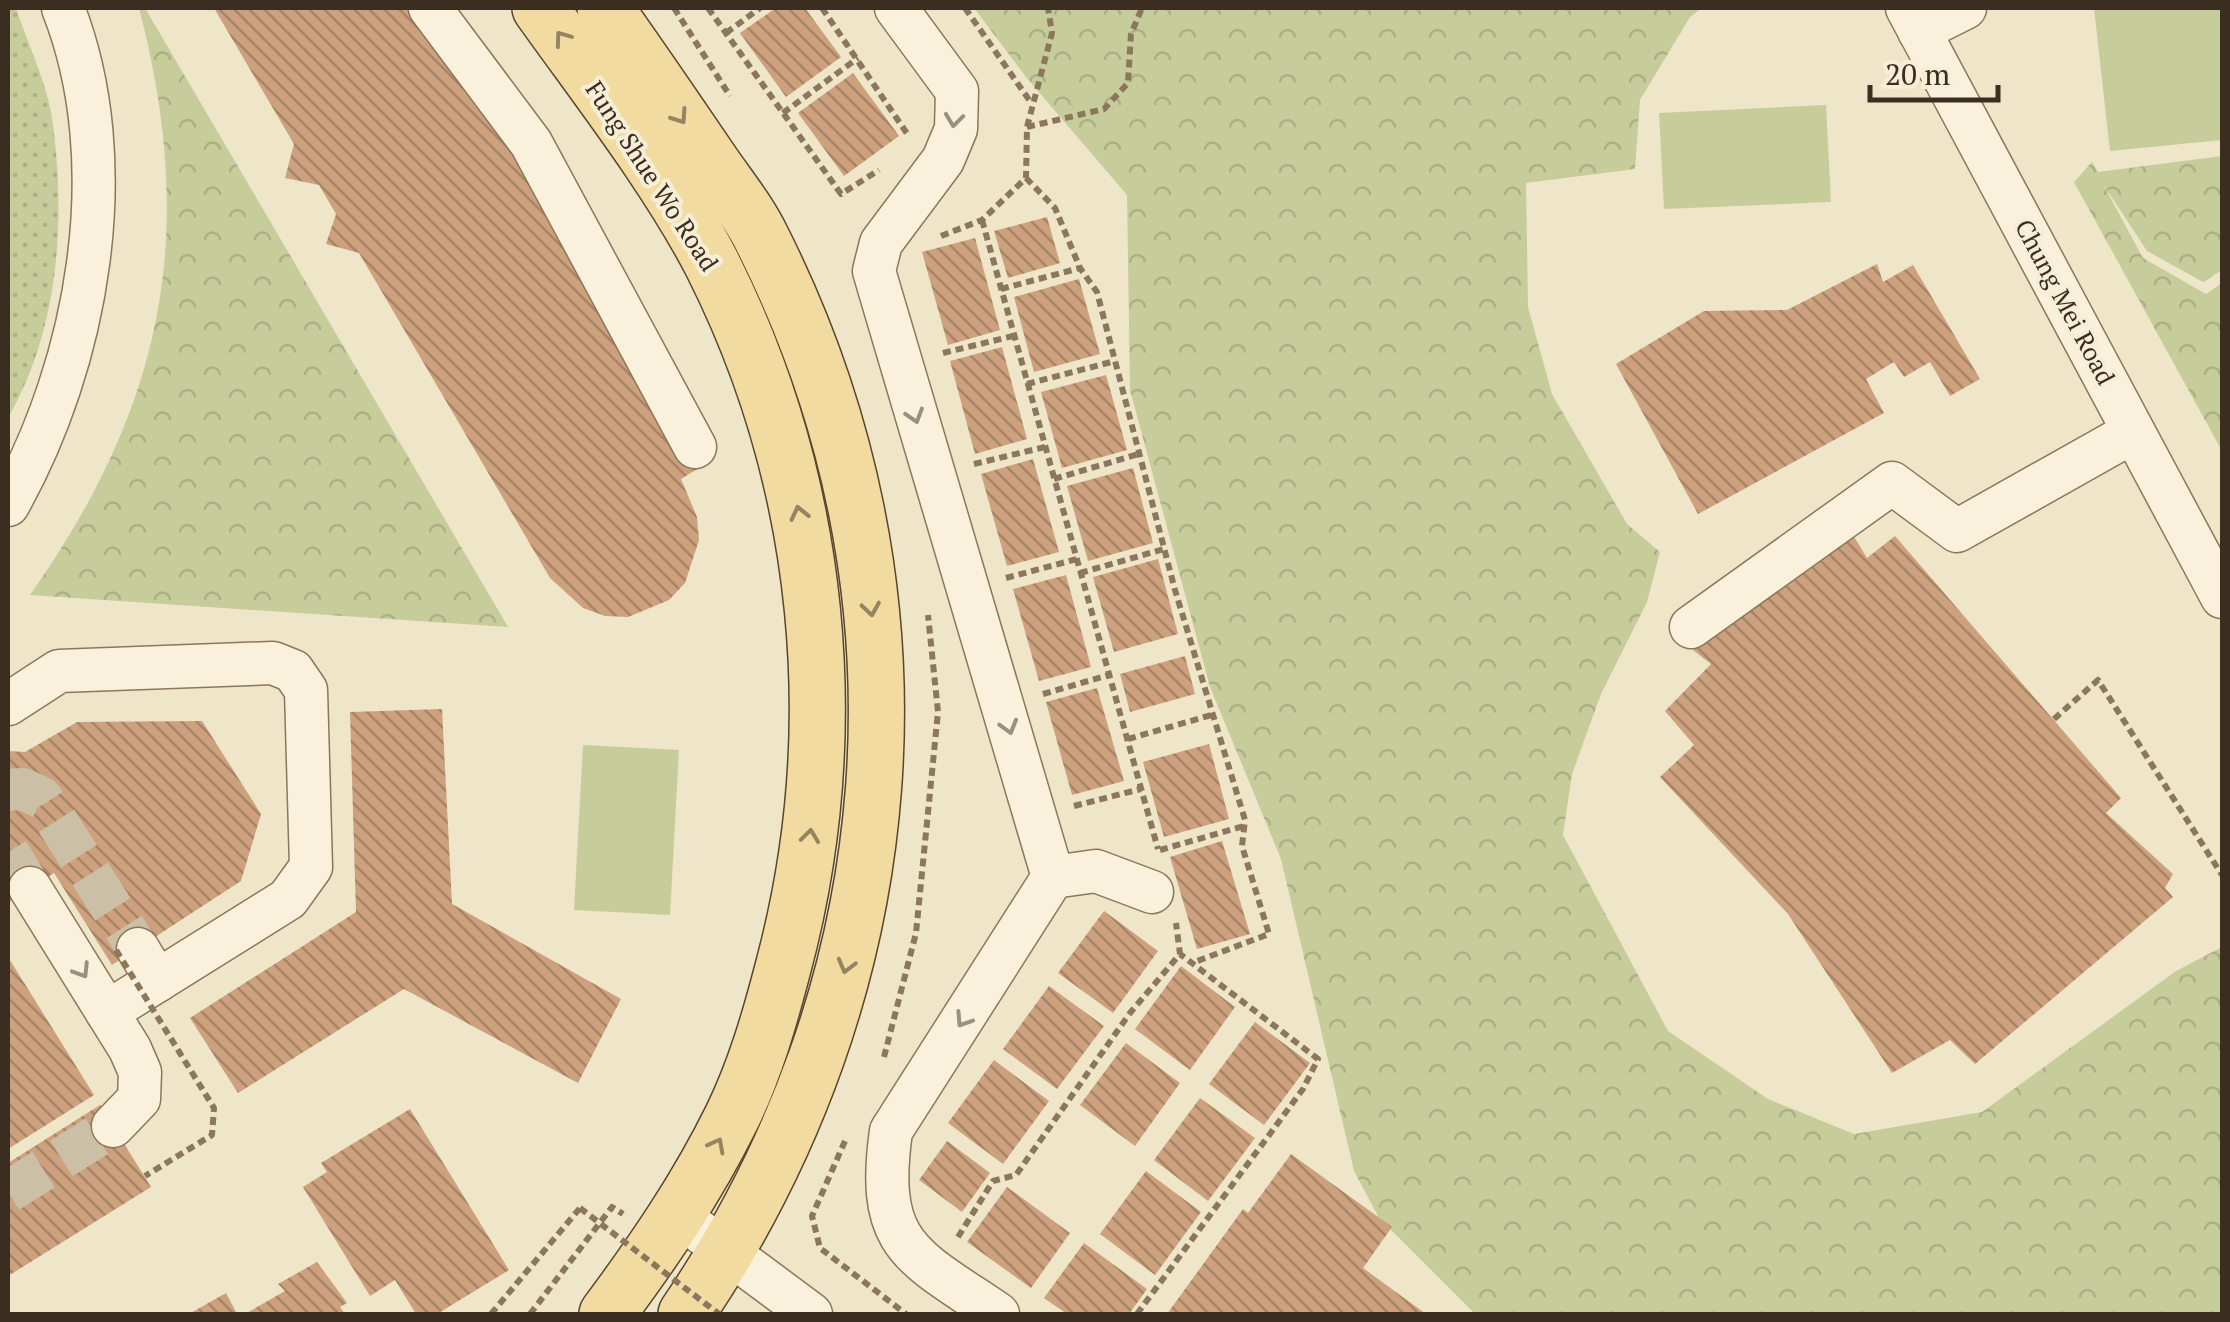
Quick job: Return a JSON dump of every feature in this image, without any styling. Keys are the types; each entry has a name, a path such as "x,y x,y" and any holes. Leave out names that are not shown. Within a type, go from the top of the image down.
{"main road":[{"name":"Fung Shue Wo Road","path":"540,8 619,118 711,263 771,409 802,522 818,645 818,773 802,896 762,1041 733,1114 679,1216 607,1314"},
{"path":"605,8 761,236 775,268 817,365 852,484 874,629 876,779 856,926 823,1050 769,1178 727,1254 686,1314"}],"street":[{"path":"8,505 50,411 84,282 91,218 90,151 80,66 63,8"},
{"path":"430,8 531,143 695,447"},
{"path":"896,8 957,90 956,129 943,160 880,243 874,271 1053,877"},
{"path":"1913,19 1965,8"},
{"name":"Chung Mei Road","path":"1913,19 2222,597"},
{"path":"1691,627 1892,483 1956,532 2133,432"},
{"path":"8,704 58,671 273,663 293,671 306,690 312,867 288,899 137,960 108,1012"},
{"path":"998,1314 910,1250 890,1220 886,1163 891,1131 1053,877 1096,870 1164,901"},
{"path":"30,888 108,1012 140,1072 139,1098 114,1126"},
{"path":"679,1216 811,1314"}],"path":[{"path":"708,8 841,194 885,166"},
{"path":"726,33 760,8"},
{"path":"822,8 904,126 914,148"},
{"path":"965,8 1032,105"},
{"path":"1048,8 1052,33 1026,127 1026,178 1055,208 1080,268 1098,292 1164,549 1215,714 1244,826 1242,846 1269,934 1192,963"},
{"path":"1026,127 1104,108 1128,83 1131,34 1142,8"},
{"path":"783,113 858,58"},
{"path":"899,218 910,249 982,220 1026,178"},
{"path":"982,220 1158,850 1164,901 1180,954 1318,1059 1303,1090 1137,1314"},
{"path":"1001,289 1080,268"},
{"path":"934,346 937,355 1014,336"},
{"path":"1027,384 1116,360"},
{"path":"966,466 1045,446"},
{"path":"1054,479 1140,454"},
{"path":"1080,572 1164,549"},
{"path":"997,580 1077,558"},
{"path":"1028,698 1109,674"},
{"path":"2054,719 2098,680 2222,875"},
{"path":"1128,739 1215,714"},
{"path":"1072,807 1141,789"},
{"path":"1158,850 1244,826"},
{"path":"956,1241 993,1181 1016,1175 1130,1013 1180,954"},
{"path":"137,960 214,1108 212,1135 144,1176"},
{"path":"530,1314 612,1207"},
{"path":"491,1314 580,1208 719,1314"},
{"path":"940,1231 968,1252"}],"green space":[{"path":"8,8 16,8 47,96 57,162 58,238 48,313 38,350 8,418"},
{"path":"139,8 145,8 508,627 30,595 76,524 112,455 139,385 157,315 166,243 166,168 157,90"},
{"path":"974,8 1702,8 1690,17 1640,100 1635,169 1526,183 1528,307 1552,394 1627,524 1660,552 1647,602 1601,694 1572,774 1563,835 1668,1031 1768,1099 1854,1134 1982,1112 2176,971 2222,947 2222,1314 1475,1314 1379,1218 1354,1171 1281,859 1210,687 1130,390 1127,195 1026,77"},
{"path":"2094,8 2222,8 2222,140 2110,151"},
{"path":"1826,105 1831,202 1664,209 1659,113"},
{"path":"2222,156 2222,270 2203,282 2147,251 2103,184 2143,258 2206,294 2222,283 2222,451 2074,182 2092,162 2098,172"},
{"path":"583,745 679,750 670,915 574,910"}],"building":[{"path":"214,8 438,8 707,463 681,479 697,517 699,540 685,583 669,600 628,617 605,616 583,608 550,578 359,253 326,244 336,214 319,185 285,178 294,144"},
{"path":"776,8 805,8 841,57 786,97 740,33"},
{"path":"853,73 899,136 844,176 798,113"},
{"path":"1047,217 1060,263 1008,278 994,231"},
{"path":"975,238 1000,330 948,345 922,252"},
{"path":"1877,264 1883,282 1913,265 1980,379 1950,396 1930,362 1904,377 1894,362 1866,379 1884,413 1698,514 1616,364 1704,311 1787,310"},
{"path":"1079,279 1100,354 1034,372 1014,297"},
{"path":"1002,347 1027,439 975,454 950,361"},
{"path":"1106,375 1127,450 1062,468 1041,392"},
{"path":"1033,459 1059,552 1007,566 981,474"},
{"path":"1133,468 1153,543 1088,561 1067,486"},
{"path":"1853,535 1867,558 1895,536 2121,798 2106,813 2173,874 2165,888 2173,897 1975,1064 1950,1040 1892,1073 1788,914 1660,777 1694,745 1665,711 1711,664 1693,650"},
{"path":"1158,559 1178,634 1114,652 1093,577"},
{"path":"1066,575 1091,667 1039,681 1013,589"},
{"path":"1185,656 1195,694 1130,712 1120,674"},
{"path":"1097,688 1124,781 1072,795 1046,702"},
{"path":"442,709 452,904 621,999 578,1083 404,989 238,1093 190,1018 356,912 350,712"},
{"path":"202,721 261,814 241,881 112,965 54,873 8,903 8,751 25,752 77,722"},
{"path":"1209,744 1229,819 1164,837 1143,762"},
{"path":"1222,841 1250,934 1197,949 1170,857"},
{"path":"1104,911 1158,951 1113,1013 1058,973"},
{"path":"8,957 94,1095 8,1149"},
{"path":"1181,966 1235,1007 1190,1070 1135,1029"},
{"path":"1049,986 1104,1026 1057,1089 1003,1049"},
{"path":"1255,1022 1310,1063 1264,1125 1209,1084"},
{"path":"1126,1043 1180,1083 1135,1146 1080,1105"},
{"path":"994,1060 1049,1101 1003,1164 948,1123"},
{"path":"1200,1098 1255,1138 1208,1201 1154,1160"},
{"path":"100,1105 151,1187 8,1276 8,1163"},
{"path":"410,1109 509,1270 437,1314 416,1314 395,1280 370,1296 303,1187 327,1172 321,1163"},
{"path":"947,1141 990,1173 962,1212 919,1180"},
{"path":"1291,1154 1392,1227 1363,1268 1426,1314 1167,1314 1243,1209 1248,1213"},
{"path":"1146,1171 1201,1212 1155,1275 1100,1234"},
{"path":"1007,1187 1070,1233 1031,1288 967,1242"},
{"path":"1084,1243 1147,1289 1129,1314 1067,1314 1044,1298"},
{"path":"317,1262 347,1303 340,1307 345,1314 245,1314 285,1291 278,1284"},
{"path":"226,1293 237,1314 189,1314"}],"tunnel":[{"path":"8,790 23,789 42,798 138,949"},
{"path":"8,852 30,888"},
{"path":"8,1192 113,1126"}]}
